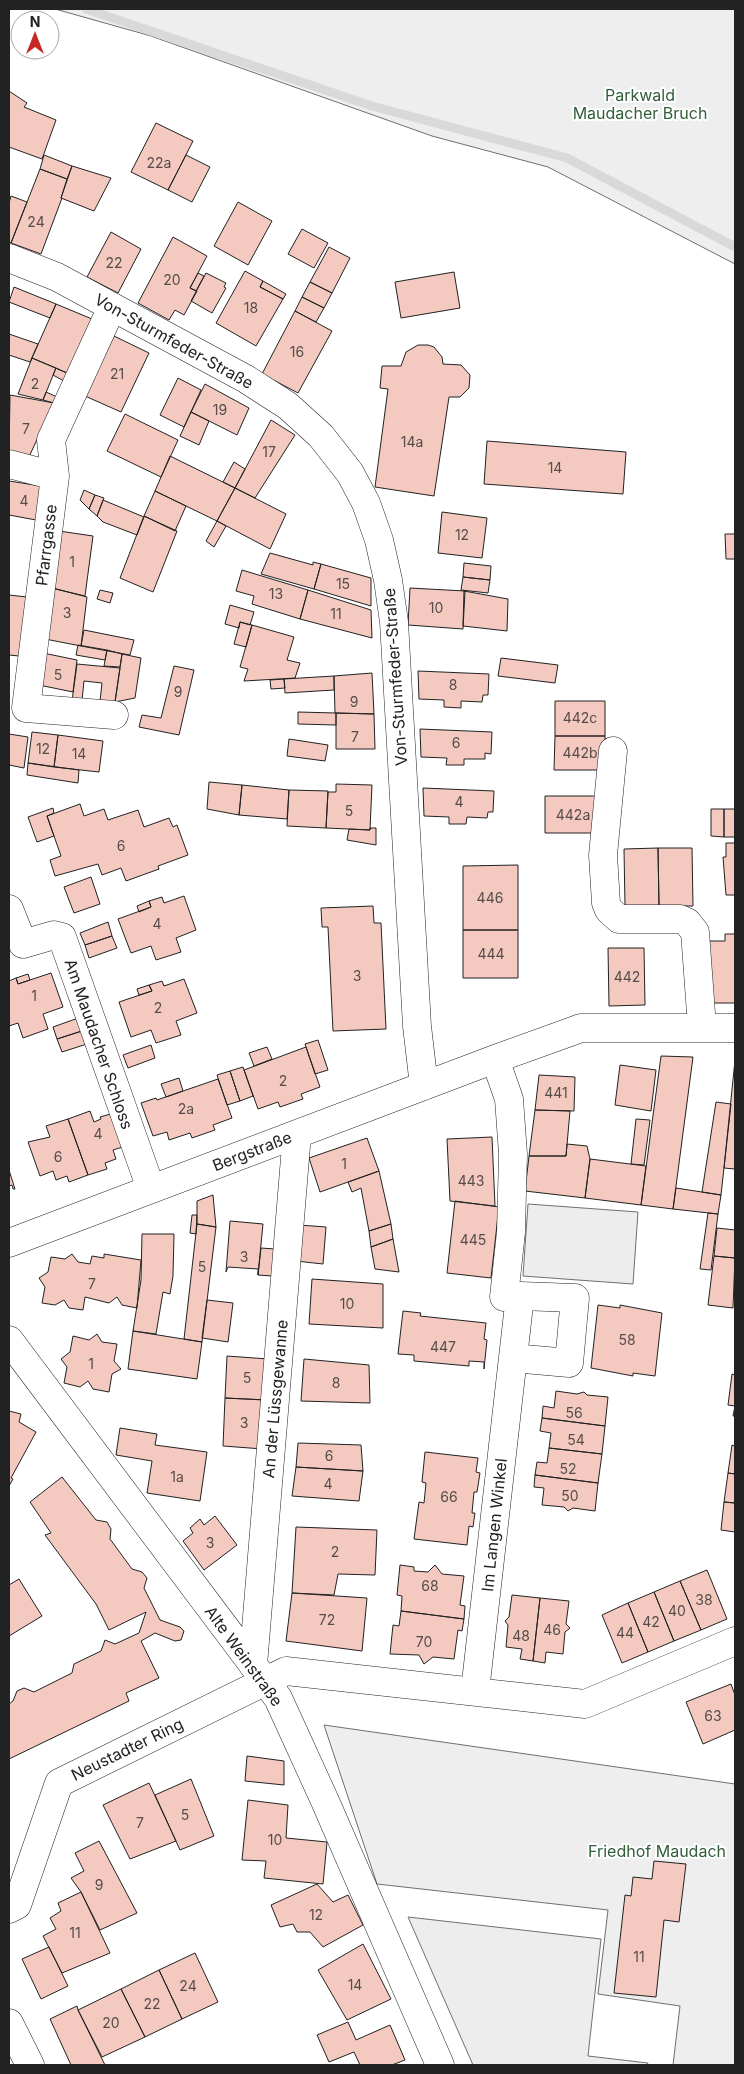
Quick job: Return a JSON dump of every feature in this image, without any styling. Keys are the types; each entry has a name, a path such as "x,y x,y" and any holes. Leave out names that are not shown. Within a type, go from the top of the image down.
{"street":[{"name":"Von-Sturmfeder-Straße","path":"9,258 57,277 246,379 288,406 321,436 350,473 366,503 379,540 388,580 394,622 417,1026 424,1086"},
{"name":"Pfarrgasse","path":"112,307 51,440 55,476 26,708 114,715"},
{"path":"9,464 55,476"},
{"path":"613,751 603,855 606,903 609,910 619,919 680,919 687,922 695,932 702,1027"},
{"name":"Am Maudacher Schloss","path":"9,909 16,948 54,935 62,937 151,1189"},
{"name":"Bergstraße","path":"9,1243 581,1028 735,1028"},
{"path":"495,1059 509,1099 513,1154 511,1232 504,1297"},
{"name":"An der Lüssgewanne","path":"259,1673 297,1134"},
{"name":"Alte Weinstraße","path":"9,1340 278,1698 440,2065"},
{"name":"Im Langen Winkel","path":"475,1691 512,1358"},
{"path":"259,1673 286,1671 585,1704 735,1641"},
{"name":"Neustadter Ring","path":"9,1909 17,1905 59,1783 259,1673"},
{"path":"9,2023 30,2065"}],"green space":[{"name":"Parkwald Maudacher Bruch","path":"55,9 735,9 735,264 548,167 432,136 151,36"},
{"name":"Friedhof Maudach","path":"324,1725 735,1784 735,2065 673,2065 680,2006 598,1994 608,1910 377,1884"}],"shaded area":[{"path":"528,1204 638,1212 633,1284 523,1276"},
{"path":"408,1917 601,1939 588,2056 648,2063 647,2065 473,2065"}],"building":[{"path":"9,91 27,103 24,107 56,120 42,159 9,147"},
{"path":"156,123 193,141 168,190 131,172"},
{"path":"44,155 72,166 67,179 40,169"},
{"path":"186,155 210,167 192,202 168,190"},
{"path":"72,166 111,178 94,211 61,198"},
{"path":"40,169 67,179 41,254 11,243"},
{"path":"11,196 27,202 11,243 9,242 9,203"},
{"path":"238,202 272,221 248,265 214,246"},
{"path":"302,229 328,243 314,268 288,254"},
{"path":"111,232 141,249 118,293 87,277"},
{"path":"173,237 207,256 190,288 197,291 184,315 175,310 169,320 138,303"},
{"path":"329,247 350,258 332,293 310,282"},
{"path":"245,271 263,281 260,287 283,299 256,346 216,323"},
{"path":"454,272 460,308 401,318 395,282"},
{"path":"198,273 204,276 196,291 190,288"},
{"path":"206,273 226,283 224,287 226,288 212,313 191,301"},
{"path":"263,281 286,294 283,299 260,287"},
{"path":"310,282 332,293 324,308 302,297"},
{"path":"14,287 56,304 50,318 9,302"},
{"path":"302,297 324,308 316,322 295,311"},
{"path":"56,304 92,319 67,373 32,358"},
{"path":"295,311 332,331 298,393 262,374"},
{"path":"9,334 38,344 30,362 9,355"},
{"path":"114,336 149,353 121,412 85,396"},
{"path":"418,345 434,347 442,357 443,364 461,365 470,375 469,388 460,397 449,397 434,496 375,487 388,389 380,388 382,366 401,366 406,352"},
{"path":"32,358 56,368 43,400 18,394"},
{"path":"56,368 67,373 64,381 53,375"},
{"path":"178,378 201,390 184,427 160,415"},
{"path":"205,384 249,408 237,435 191,412"},
{"path":"46,392 57,397 54,403 43,400"},
{"path":"10,395 54,403 28,459 9,454"},
{"path":"191,412 209,421 199,445 180,436"},
{"path":"125,414 178,440 161,477 107,451"},
{"path":"271,420 295,435 255,498 235,488"},
{"path":"487,441 626,452 623,494 484,484"},
{"path":"170,456 235,488 217,521 155,491"},
{"path":"234,462 245,469 235,488 223,482"},
{"path":"9,481 41,486 36,520 9,515"},
{"path":"235,488 286,514 270,549 217,521"},
{"path":"84,490 95,495 89,509 80,500"},
{"path":"155,491 186,506 175,531 144,516"},
{"path":"95,495 104,498 97,516 89,509"},
{"path":"103,500 144,517 137,535 103,522 97,516"},
{"path":"442,512 487,518 482,558 438,553"},
{"path":"144,516 177,531 153,592 120,578"},
{"path":"217,521 226,526 214,547 206,541"},
{"path":"59,531 93,536 85,596 52,588"},
{"path":"725,534 735,534 735,559 726,559"},
{"path":"270,553 313,565 313,562 321,564 314,589 261,574"},
{"path":"464,563 491,566 490,580 463,577"},
{"path":"321,564 371,578 371,606 314,589"},
{"path":"242,570 308,590 300,619 252,604 254,596 236,591"},
{"path":"463,577 490,580 488,593 461,590"},
{"path":"52,588 87,597 81,646 45,639"},
{"path":"410,588 465,591 463,629 408,625"},
{"path":"100,590 113,593 110,603 97,599"},
{"path":"308,590 371,610 372,638 300,619"},
{"path":"464,591 508,599 507,631 463,626"},
{"path":"9,595 27,597 19,656 9,655"},
{"path":"230,605 254,612 250,625 240,622 239,628 225,624"},
{"path":"240,622 252,625 246,647 234,644"},
{"path":"252,625 294,637 287,660 300,663 295,678 244,681 248,669 240,667"},
{"path":"84,630 134,640 130,655 81,646"},
{"path":"78,645 107,650 105,660 76,655"},
{"path":"107,650 122,654 120,667 104,666"},
{"path":"43,653 77,660 73,692 39,685"},
{"path":"122,654 141,658 135,698 115,702"},
{"path":"501,658 558,665 555,683 498,676"},
{"path":"77,664 120,668 115,702 100,701 102,683 84,681 82,701 72,701"},
{"path":"174,666 194,670 179,735 139,727 142,715 161,718"},
{"path":"418,671 489,674 488,695 483,695 482,702 461,701 461,708 444,707 444,700 419,699"},
{"path":"372,673 374,714 335,713 334,676"},
{"path":"334,676 334,690 285,693 284,679"},
{"path":"284,679 285,688 271,689 270,680"},
{"path":"555,701 605,701 605,736 555,736"},
{"path":"298,712 336,713 336,725 298,724"},
{"path":"336,713 374,714 375,749 336,749"},
{"path":"420,729 492,732 491,754 485,753 485,759 464,759 464,765 446,765 447,758 421,757"},
{"path":"32,732 58,735 54,767 28,763"},
{"path":"9,734 28,737 24,768 9,765"},
{"path":"58,735 103,741 99,772 54,767"},
{"path":"555,736 605,736 605,770 554,770"},
{"path":"289,739 328,745 325,761 287,756"},
{"path":"28,763 79,770 78,783 27,775"},
{"path":"209,782 242,785 239,815 207,809"},
{"path":"336,784 372,785 370,830 326,828 328,792 336,792"},
{"path":"242,785 289,790 287,819 239,815"},
{"path":"423,788 494,791 493,812 488,812 487,818 467,817 466,824 449,824 449,817 424,816"},
{"path":"289,790 328,791 326,828 287,826"},
{"path":"545,796 601,796 601,833 545,833"},
{"path":"80,804 84,816 104,809 108,820 138,810 144,827 169,818 173,827 177,825 188,855 158,866 159,869 126,881 121,868 102,875 98,864 55,876 50,860 61,856 47,816"},
{"path":"53,808 54,813 47,816 54,836 37,842 28,817"},
{"path":"711,809 724,809 724,837 711,836"},
{"path":"724,809 735,809 735,837 724,837"},
{"path":"370,828 376,828 376,845 347,840 349,829 370,830"},
{"path":"726,843 735,843 735,895 726,895 723,857 726,857"},
{"path":"658,848 692,848 693,906 659,906"},
{"path":"658,848 659,906 625,907 624,849"},
{"path":"518,865 518,930 463,930 463,866"},
{"path":"91,877 100,904 74,913 64,887"},
{"path":"184,896 196,930 176,938 181,952 156,960 151,946 131,953 118,919 151,907 149,901 162,897 164,903"},
{"path":"149,901 151,907 139,912 137,906"},
{"path":"373,906 374,923 381,923 386,1029 333,1031 328,927 322,927 321,908"},
{"path":"108,922 112,936 85,945 80,933"},
{"path":"463,930 518,930 518,978 463,978"},
{"path":"725,934 735,934 735,1003 708,1003 709,941 725,941"},
{"path":"112,936 117,948 89,958 85,945"},
{"path":"608,948 644,948 645,1005 609,1006"},
{"path":"51,973 63,1007 43,1014 48,1029 23,1038 18,1023 9,1026 9,981 16,978 18,984"},
{"path":"28,974 30,980 18,984 16,978"},
{"path":"184,979 197,1013 176,1021 181,1035 156,1043 151,1030 131,1037 119,1002 152,991 149,985 162,981 164,986"},
{"path":"149,985 152,991 139,995 137,989"},
{"path":"81,1017 85,1030 57,1039 53,1027"},
{"path":"85,1030 90,1043 62,1052 57,1039"},
{"path":"318,1040 328,1070 315,1074 305,1044"},
{"path":"151,1045 155,1058 128,1068 123,1055"},
{"path":"267,1047 272,1059 254,1066 249,1053"},
{"path":"306,1047 320,1087 301,1094 303,1099 280,1107 278,1102 258,1109 244,1070"},
{"path":"661,1056 693,1057 673,1209 641,1205"},
{"path":"735,1060 735,1169 724,1168"},
{"path":"620,1065 656,1070 651,1111 615,1105"},
{"path":"243,1067 253,1096 240,1101 230,1071"},
{"path":"230,1071 240,1101 227,1105 217,1075"},
{"path":"539,1075 575,1077 574,1111 535,1110"},
{"path":"179,1078 183,1091 166,1097 161,1084"},
{"path":"218,1079 232,1118 213,1125 215,1130 192,1138 190,1133 169,1140 167,1132 153,1136 141,1103 156,1098 157,1100"},
{"path":"716,1102 731,1104 721,1195 702,1192"},
{"path":"535,1110 570,1111 566,1156 529,1156"},
{"path":"90,1111 94,1122 101,1119 100,1117 114,1113 126,1146 113,1150 116,1159 105,1163 107,1169 88,1175 68,1119"},
{"path":"68,1119 88,1175 69,1182 67,1176 56,1180 53,1171 40,1176 28,1142 50,1137 46,1126"},
{"path":"636,1119 650,1120 644,1165 631,1164"},
{"path":"492,1137 495,1206 450,1201 447,1139"},
{"path":"367,1138 379,1171 320,1192 309,1158"},
{"path":"567,1144 587,1146 590,1159 585,1198 525,1191 529,1156 566,1156"},
{"path":"590,1159 646,1166 641,1205 585,1198"},
{"path":"9,1170 15,1189 13,1189 12,1185 9,1186"},
{"path":"379,1171 391,1224 369,1231 361,1188 352,1192 348,1182"},
{"path":"676,1188 721,1195 718,1214 673,1209"},
{"path":"213,1195 216,1227 197,1224 197,1201"},
{"path":"455,1201 499,1207 491,1278 447,1273"},
{"path":"708,1213 718,1214 711,1270 700,1269"},
{"path":"192,1215 197,1215 196,1234 190,1233"},
{"path":"230,1221 263,1224 258,1275 258,1269 228,1267 226,1272"},
{"path":"197,1224 216,1227 202,1342 184,1339"},
{"path":"391,1224 393,1239 371,1247 369,1231"},
{"path":"299,1225 326,1227 323,1264 296,1261"},
{"path":"717,1228 735,1230 735,1258 714,1256"},
{"path":"142,1234 174,1234 173,1276 170,1294 163,1292 156,1334 133,1331 141,1280"},
{"path":"393,1239 399,1272 375,1269 371,1247"},
{"path":"261,1248 275,1249 272,1276 258,1275"},
{"path":"72,1254 78,1262 90,1264 92,1256 104,1258 104,1254 141,1260 137,1308 122,1305 117,1297 109,1303 85,1297 83,1310 69,1308 64,1300 55,1305 42,1303 45,1287 39,1278 48,1272 51,1257 65,1259"},
{"path":"714,1256 735,1258 733,1308 708,1305"},
{"path":"312,1279 383,1284 383,1328 309,1324"},
{"path":"207,1300 233,1303 228,1342 202,1338"},
{"path":"598,1305 620,1308 620,1305 662,1313 655,1376 633,1373 633,1376 591,1368"},
{"path":"403,1311 421,1313 420,1316 486,1323 484,1339 487,1340 484,1369 484,1362 469,1361 469,1366 414,1361 414,1355 398,1354"},
{"path":"133,1331 202,1342 197,1379 128,1369"},
{"path":"97,1334 102,1342 117,1344 114,1361 121,1369 112,1374 109,1392 93,1389 88,1381 80,1387 64,1383 67,1367 61,1359 70,1352 73,1336 89,1340"},
{"path":"227,1356 268,1359 266,1400 225,1398"},
{"path":"304,1359 369,1365 370,1403 301,1401"},
{"path":"732,1374 735,1375 735,1406 728,1405"},
{"path":"556,1391 577,1394 584,1392 587,1395 608,1397 605,1426 542,1418 543,1406 554,1408"},
{"path":"225,1398 266,1400 263,1449 223,1446"},
{"path":"9,1411 21,1414 19,1422 36,1432 11,1478 13,1479 9,1486"},
{"path":"542,1418 605,1426 602,1454 549,1448 551,1433 540,1431"},
{"path":"120,1428 157,1434 155,1445 207,1452 200,1501 147,1493 152,1461 116,1455"},
{"path":"298,1443 361,1445 363,1471 296,1467"},
{"path":"732,1445 735,1446 735,1474 728,1473"},
{"path":"549,1448 602,1454 598,1483 535,1475 537,1462 547,1463"},
{"path":"425,1452 478,1458 476,1472 480,1473 477,1492 474,1492 472,1513 475,1513 473,1527 469,1526 467,1545 414,1539 419,1502 424,1503 426,1483 422,1482"},
{"path":"296,1467 363,1471 359,1501 292,1496"},
{"path":"728,1473 735,1474 735,1503 724,1502"},
{"path":"535,1475 598,1483 595,1511 573,1508 568,1511 564,1507 542,1505 544,1488 534,1487"},
{"path":"62,1477 96,1520 107,1522 111,1529 110,1539 132,1569 142,1572 147,1578 144,1588 160,1620 180,1627 184,1631 181,1640 175,1641 155,1633 141,1641 159,1678 126,1693 129,1701 9,1759 9,1704 13,1701 17,1691 24,1688 34,1692 72,1673 74,1664 101,1651 105,1640 115,1644 139,1633 146,1612 109,1630 96,1604 45,1535 51,1533 30,1502"},
{"path":"724,1502 735,1503 735,1532 721,1530"},
{"path":"215,1516 237,1545 204,1570 183,1541 193,1533 190,1528 200,1519 204,1525"},
{"path":"296,1527 377,1530 375,1575 338,1574 334,1595 292,1593"},
{"path":"400,1565 414,1567 414,1571 428,1572 435,1565 442,1574 464,1576 460,1605 465,1606 464,1619 401,1611 402,1596 397,1595"},
{"path":"707,1570 727,1619 701,1630 680,1581"},
{"path":"19,1579 42,1616 9,1636 9,1585"},
{"path":"680,1581 701,1630 674,1641 654,1592"},
{"path":"654,1592 674,1641 648,1652 628,1603"},
{"path":"292,1593 367,1598 362,1651 286,1641"},
{"path":"512,1595 540,1598 533,1661 520,1659 522,1649 506,1647 508,1625 505,1621 509,1617"},
{"path":"540,1598 569,1601 566,1624 570,1628 565,1632 563,1654 546,1652 545,1663 533,1661"},
{"path":"628,1603 648,1652 622,1663 602,1615"},
{"path":"401,1611 464,1619 462,1631 458,1630 454,1659 433,1657 424,1664 419,1655 390,1654 393,1625 399,1626"},
{"path":"731,1684 735,1695 735,1730 703,1744 686,1702"},
{"path":"247,1756 284,1761 284,1785 245,1781"},
{"path":"191,1779 214,1836 180,1850 155,1795"},
{"path":"149,1783 176,1841 130,1859 103,1805"},
{"path":"248,1800 288,1805 286,1838 327,1842 323,1884 264,1878 266,1861 242,1860"},
{"path":"99,1841 137,1913 100,1930 81,1892 71,1878 84,1871 75,1853"},
{"path":"654,1861 686,1864 679,1922 664,1920 656,1997 614,1993 625,1895 631,1896 633,1877 652,1879"},
{"path":"317,1884 333,1902 348,1895 363,1925 323,1947 310,1932 297,1932 293,1924 280,1927 271,1905"},
{"path":"81,1892 110,1953 62,1973 43,1936 56,1929 50,1918 61,1911 58,1903"},
{"path":"363,1944 391,1999 347,2020 318,1970"},
{"path":"49,1947 68,1986 41,1999 22,1959"},
{"path":"195,1953 218,2002 182,2019 159,1970"},
{"path":"159,1970 182,2019 145,2037 121,1989"},
{"path":"121,1989 145,2037 102,2057 78,2010"},
{"path":"77,2006 105,2065 71,2065 50,2019"},
{"path":"348,2022 356,2040 390,2025 405,2060 392,2065 360,2065 354,2052 329,2062 317,2035"}],"waterway":[{"path":"86,9 372,106 567,158 735,247"}]}
